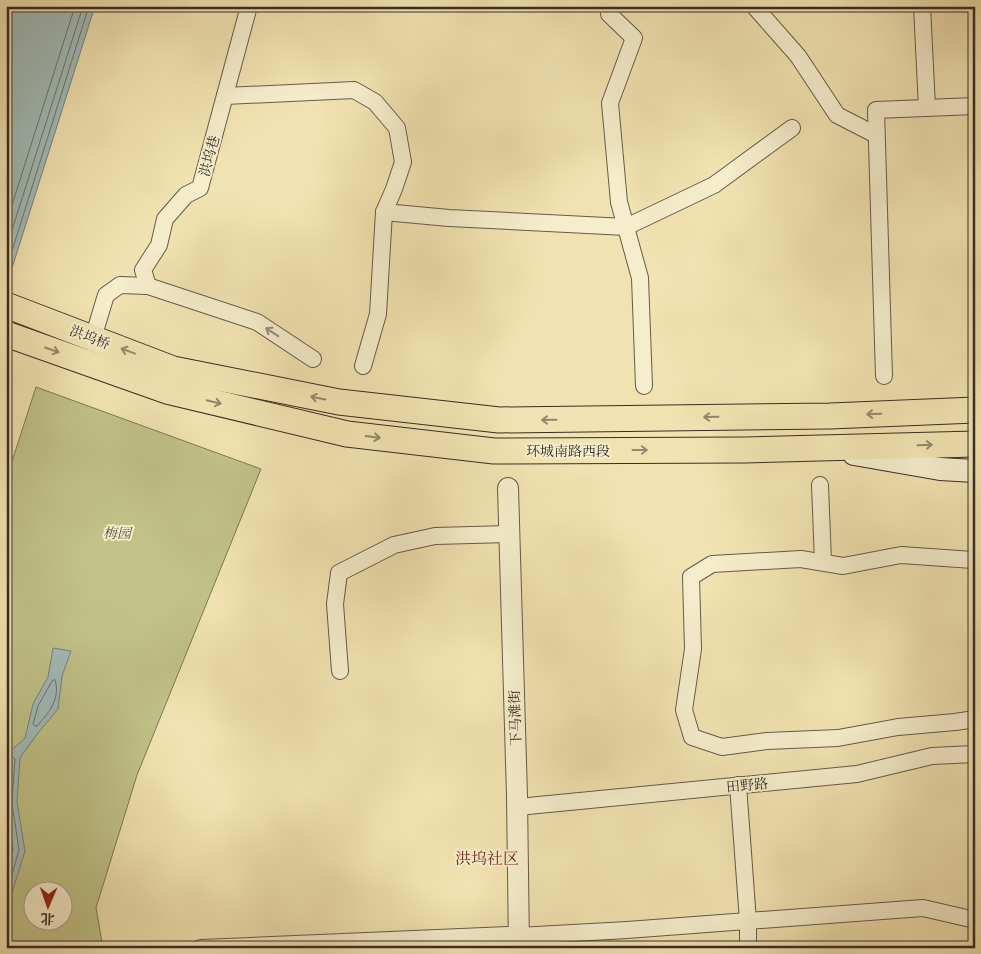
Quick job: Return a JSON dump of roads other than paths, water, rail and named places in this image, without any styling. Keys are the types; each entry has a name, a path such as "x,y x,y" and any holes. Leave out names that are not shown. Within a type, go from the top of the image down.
{"main road":[{"name":"洪坞桥","path":"6,305 93,338 170,380"},
{"name":"洪坞桥","path":"6,334 170,380"},
{"path":"170,380 499,420 830,416 975,410"},
{"name":"环城南路西段","path":"170,380 347,434 494,451 745,450 975,444"},
{"path":"820,448 940,469 975,471"}],"street":[{"name":"洪坞巷","path":"148,286 143,270 159,245 165,218 186,195 200,188 249,6"},
{"path":"610,6 609,14 634,38 610,103 619,202 640,278 644,386"},
{"path":"754,6 798,56 837,115 876,135"},
{"path":"922,6 926,108"},
{"path":"225,96 354,90 374,102 397,128 403,162 384,212 378,314 363,366"},
{"path":"884,376 876,110 975,106"},
{"path":"384,212 450,218 626,227 714,185 792,128"},
{"path":"93,338 106,295 120,285 148,286 257,322 313,359"},
{"path":"820,485 823,562"},
{"name":"下马滩街","path":"508,488 518,807 518,942"},
{"path":"340,671 335,604 339,573 394,545 435,536 509,534"},
{"path":"975,563 973,560 901,554 843,566 801,559 712,564 691,577 693,649 684,710 692,737 722,747 767,741 838,738 898,727 975,719"},
{"name":"田野路","path":"518,807 857,774 932,756 975,754"},
{"path":"738,786 748,921 748,948"},
{"path":"201,948 508,935 518,942 748,921 923,908 975,920"}],"water":[{"path":"6,6 95,6 6,287"},
{"path":"53,648 71,651 62,676 58,709 20,758 17,802 25,851 6,912 6,755 25,738 33,704 48,677"}],"district":[{"name":"洪坞社区","path":"487,858"}],"park label":[{"name":"梅园","path":"117,533"}]}
